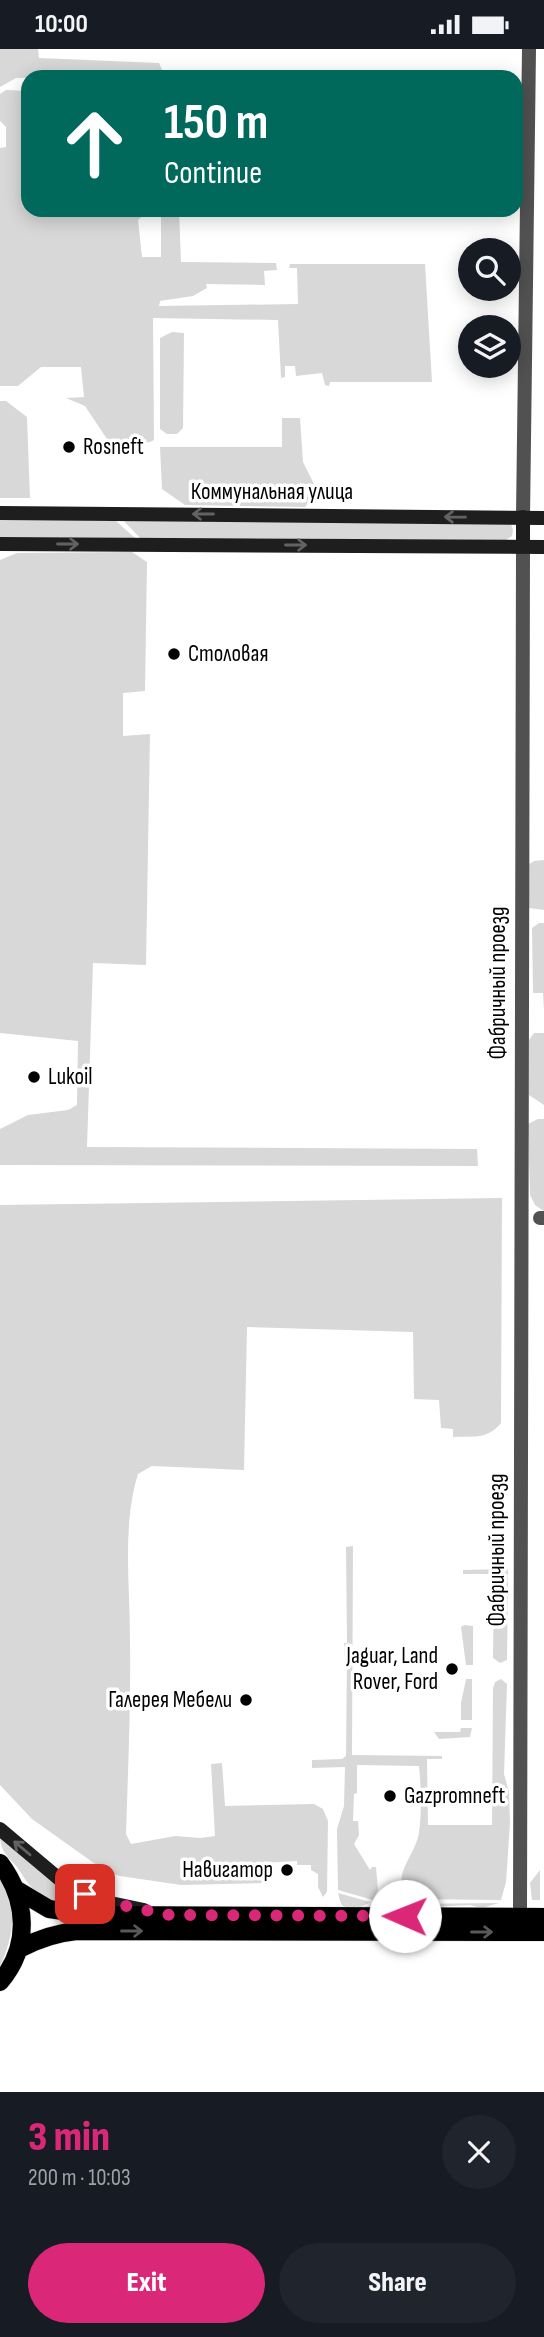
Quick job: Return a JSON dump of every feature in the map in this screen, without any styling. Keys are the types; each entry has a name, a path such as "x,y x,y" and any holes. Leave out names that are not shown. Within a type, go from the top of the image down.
{"main road":[{"name":"Коммунальная улица","path":"0,513 544,517"},
{"name":"Фабричный проезд","path":"523,517 523,547"},
{"path":"0,544 544,547"},
{"path":"0,1829 70,1888 101,1901 170,1915"},
{"path":"0,1863 17,1890 23,1919 19,1949 0,1982"},
{"path":"17,1890 49,1909 67,1913 544,1917"},
{"path":"19,1949 57,1933 77,1931 544,1932"}],"street":[{"name":"Фабричный проезд","path":"523,517 529,49"},
{"name":"Фабричный проезд","path":"520,1917 523,547"}],"shaded area":[{"path":"0,49 38,49 39,58 159,63 162,70 21,70 21,78 0,87"},
{"path":"6,90 21,91 21,217 141,217 138,220 142,257 161,257 161,217 179,217 181,262 276,263 277,270 264,271 265,285 206,284 207,288 193,296 160,301 159,306 298,304 297,268 289,268 290,264 425,264 432,382 330,382 329,386 325,385 322,373 296,376 295,366 285,366 285,377 281,378 278,320 153,318 154,440 150,442 115,447 85,406 66,398 84,397 81,367 41,367 18,386 0,386 0,148 6,147 6,127 0,121 0,94"},
{"path":"172,332 184,333 183,428 177,434 167,434 160,429 160,338"},
{"path":"0,401 6,401 27,417 30,498 0,498"},
{"path":"282,418 300,418 303,462 315,486 315,494 305,507 185,505 162,489 160,447 282,447"},
{"path":"0,518 116,521 135,538 0,537"},
{"path":"122,519 511,524 513,530 512,536 506,540 140,538"},
{"path":"132,552 147,562 145,691 123,693 123,736 150,734 146,965 93,963 87,1147 477,1149 478,1166 0,1165 0,1129 28,1115 68,1110 77,1105 78,1041 0,1033 0,560 17,553"},
{"path":"544,860 544,910 529,908 528,865"},
{"path":"544,923 544,1011 543,993 533,993 532,928"},
{"path":"534,1033 544,1033 544,1105 529,1095 529,1040"},
{"path":"544,1119 544,1211 535,1205 530,1195 528,1124"},
{"path":"502,1198 501,1423 496,1428 485,1435 453,1437 453,1429 441,1428 439,1400 414,1399 413,1332 247,1327 244,1470 152,1466 138,1474 128,1535 130,1688 126,1834 131,1844 175,1836 215,1836 211,1764 222,1763 225,1806 314,1804 323,1809 328,1821 327,1892 323,1897 318,1887 318,1874 311,1870 311,1865 297,1865 297,1861 262,1863 263,1883 181,1885 120,1876 105,1871 32,1819 0,1785 0,1205"},
{"path":"353,1546 352,1755 442,1756 442,1759 427,1759 428,1825 492,1825 493,1688 495,1682 501,1679 507,1684 504,1774 509,1792 510,1823 506,1882 501,1900 407,1899 401,1881 419,1832 419,1766 357,1765 353,1821 358,1821 359,1835 354,1844 370,1870 376,1867 378,1890 373,1900 338,1890 337,1829 344,1806 345,1767 312,1768 312,1760 342,1759 346,1756 346,1547"},
{"path":"508,1569 507,1660 500,1663 493,1658 494,1574 463,1574 463,1570"},
{"path":"473,1626 473,1665 466,1665 461,1627"},
{"path":"466,1679 472,1679 472,1720 461,1720"},
{"path":"461,1728 472,1728 470,1737 439,1739 434,1732 460,1732"},
{"path":"0,1835 106,1907 68,1905 41,1895 31,1887 5,1853"},
{"path":"540,1870 540,1900 532,1900 530,1883"},
{"path":"0,1879 10,1899 12,1922 8,1945 0,1966"},
{"path":"338,1893 370,1902 356,1908 348,1908 341,1904"},
{"path":"499,1903 482,1908 470,1905 415,1908 407,1904"}],"place":[{"name":"Rosneft","path":"69,447"},
{"name":"Столовая","path":"174,654"},
{"name":"Lukoil","path":"34,1077"},
{"name":"Jaguar, Land Rover, Ford","path":"452,1669"},
{"name":"Галерея Мебели","path":"246,1700"},
{"name":"Gazpromneft","path":"390,1796"},
{"name":"Навигатор","path":"287,1870"}],"route":[{"path":"85,1894 101,1901 170,1915 405,1916"}]}
